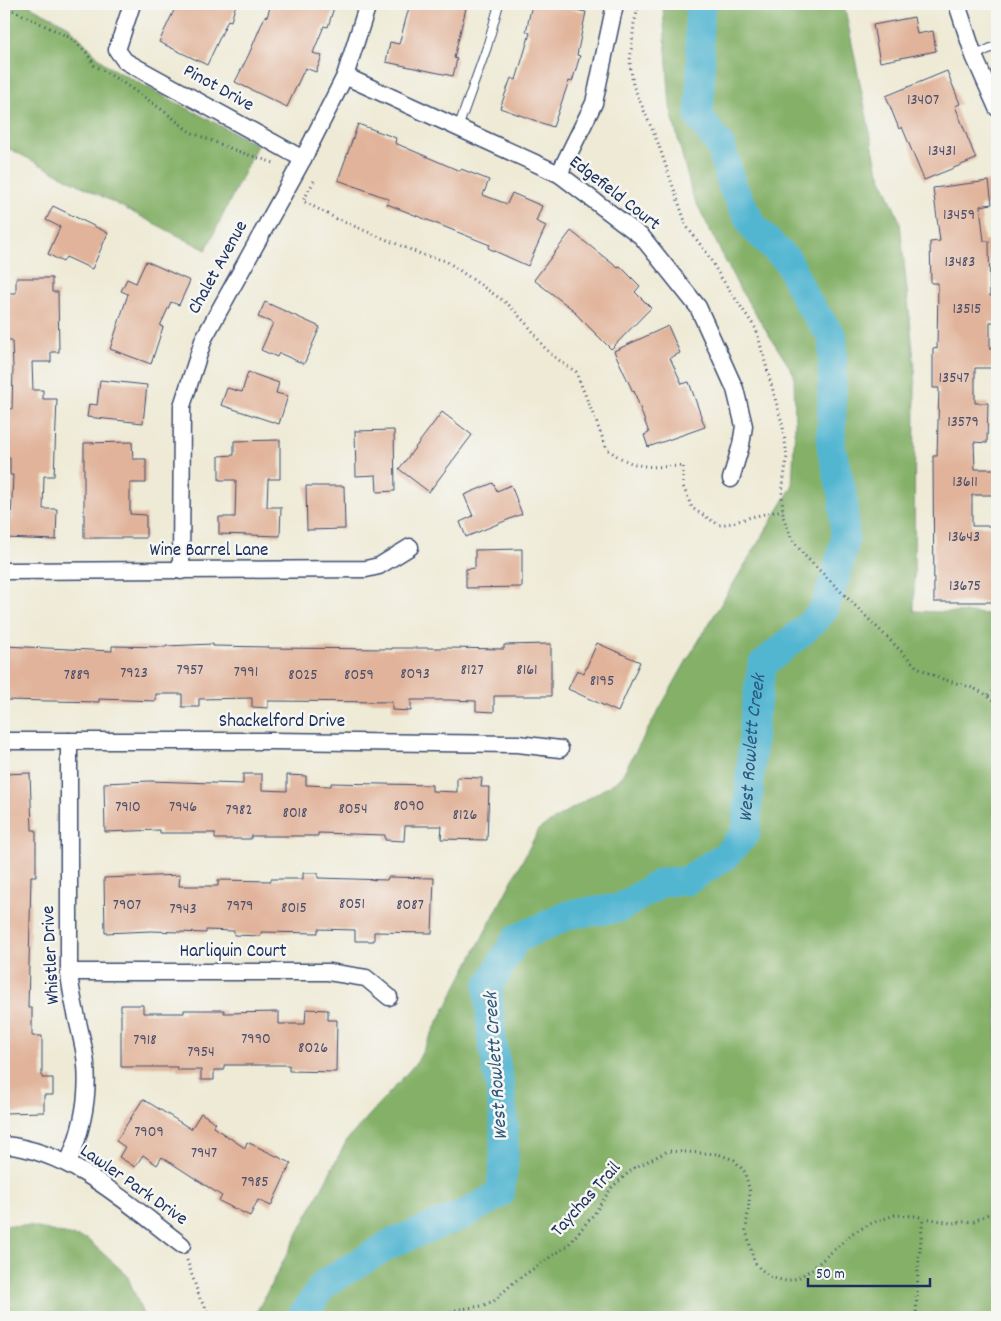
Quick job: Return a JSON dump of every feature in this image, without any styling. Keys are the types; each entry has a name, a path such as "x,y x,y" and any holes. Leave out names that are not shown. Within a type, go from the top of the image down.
{"street":[{"name":"Pinot Drive","path":"132,4 117,50 120,55 129,63 303,158"},
{"name":"Chalet Avenue","path":"181,571 182,406 204,338 346,76 368,4"},
{"path":"559,174 594,103 615,4"},
{"path":"957,4 974,56 997,108"},
{"name":"Edgefield Court","path":"346,76 559,174 642,237 698,307 735,389 744,426 741,445 731,479"},
{"name":"Wine Barrel Lane","path":"4,571 366,569 379,566 410,547"},
{"name":"Shackelford Drive","path":"4,741 518,744 560,750"},
{"name":"Whistler Drive","path":"68,1163 80,1130 84,1112 87,1076 82,1041 73,1006 69,972 69,741"},
{"name":"Harliquin Court","path":"69,972 328,972 366,978 389,997"},
{"name":"Lawler Park Drive","path":"4,1145 38,1151 68,1163 97,1182 182,1245"}],"lane":[{"path":"458,128 487,47 499,4"},
{"path":"974,56 997,45"}],"path":[{"path":"639,4 634,24 630,62 633,86 658,143 688,227 756,329 783,427 786,456 782,492 783,517 792,539 804,555 916,666 937,677 970,686 988,695 997,704"},
{"path":"4,6 71,38 86,53 94,65 125,84 190,132 237,152 280,165"},
{"path":"314,181 303,201 346,223 423,255 446,261 508,304 531,329 542,346 576,372 607,449 632,464 641,466 683,466 683,486 692,508 719,525 783,510"},
{"path":"988,695 997,688"},
{"name":"Taychas Trail","path":"442,1317 454,1310 481,1306 494,1301 514,1282 568,1245 594,1214 612,1187 634,1168 668,1151 718,1154 734,1160 745,1172 750,1192 746,1230 754,1261 760,1269 774,1278 786,1281 798,1278 811,1270 853,1233 895,1215 951,1223 974,1221 997,1210"},
{"path":"916,1317 923,1218"},
{"path":"182,1245 200,1299 212,1317"}],"green space":[{"path":"4,4 26,4 67,25 107,66 257,145 206,250 4,146"},
{"path":"665,4 844,4 877,167 900,222 915,370 914,611 997,614 997,1317 254,1317 347,1140 417,1062 539,829 620,779 687,660 792,487 795,426 794,374 739,288 692,194 670,107 663,8"},
{"path":"4,1225 29,1226 87,1239 127,1275 144,1317 4,1317"}],"building":[{"path":"177,4 236,4 231,21 228,20 207,65 159,42"},
{"path":"271,4 335,4 328,27 324,26 313,53 322,56 316,72 305,68 287,107 235,82 265,16 267,17"},
{"path":"410,4 467,4 454,58 457,59 453,76 386,62 390,42 399,44"},
{"path":"532,4 545,4 586,12 577,55 580,56 572,82 569,81 553,127 500,108 511,78 516,80 530,33 526,32"},
{"path":"914,17 917,34 933,31 936,51 880,62 873,25"},
{"path":"947,71 960,104 955,106 976,159 924,180 902,127 899,129 886,96"},
{"path":"358,124 396,138 395,143 460,171 461,169 489,180 483,195 507,204 512,193 542,206 536,221 546,226 528,266 488,248 490,245 387,204 389,199 338,180"},
{"path":"989,181 992,204 980,206 984,241 989,241 990,296 996,296 996,322 990,322 990,349 997,349 997,368 975,368 975,403 988,403 987,443 974,442 975,469 997,469 997,495 972,495 972,526 996,526 996,602 934,602 933,456 937,456 939,388 933,388 933,348 937,349 938,283 931,283 930,242 940,241 933,188"},
{"path":"53,206 108,233 92,269 66,257 63,262 48,254 60,227 46,220"},
{"path":"571,231 618,268 620,266 640,286 635,292 651,308 611,349 576,312 534,280"},
{"path":"146,261 190,281 179,305 171,302 160,326 163,327 151,364 110,349 128,294 121,291 127,279 136,283"},
{"path":"16,278 52,278 52,292 58,292 59,352 51,352 51,362 32,362 33,390 43,390 43,399 57,399 54,476 44,476 43,509 57,509 56,540 4,538 4,521 11,521 13,475 10,475 10,458 4,458 4,408 12,409 13,368 12,340 4,340 4,293 16,293"},
{"path":"265,302 320,327 304,364 279,353 277,357 261,350 273,323 258,317"},
{"path":"668,326 680,353 670,358 682,384 689,382 705,427 648,447 644,435 649,433 634,391 614,351"},
{"path":"248,372 279,383 276,393 288,396 279,424 221,405 227,388 242,392"},
{"path":"100,380 147,385 143,423 87,417 89,404 97,405"},
{"path":"442,412 472,435 429,492 399,469"},
{"path":"394,430 395,491 377,492 376,475 356,476 355,431"},
{"path":"280,440 280,479 268,479 267,507 281,507 280,536 219,534 219,517 235,517 236,480 219,480 219,456 234,455 234,441"},
{"path":"132,442 133,459 146,459 146,483 130,483 130,514 146,515 146,538 84,538 84,443"},
{"path":"493,483 497,491 511,485 522,514 466,537 460,522 473,516 464,495"},
{"path":"306,486 344,486 345,529 307,530"},
{"path":"522,549 522,587 466,588 466,569 475,568 475,550"},
{"path":"597,643 640,662 618,712 568,689 577,670 584,673"},
{"path":"213,644 213,646 269,648 504,649 504,645 551,644 551,696 494,696 494,712 476,711 476,701 449,700 411,700 411,711 392,710 392,702 268,701 268,708 252,707 252,698 199,699 199,707 182,707 182,694 156,694 156,701 99,699 99,702 4,700 4,646 112,651 112,646 166,647"},
{"path":"30,773 32,830 36,830 36,876 31,876 28,1008 32,1008 32,1036 42,1036 42,1078 53,1078 53,1095 44,1095 44,1112 4,1113 4,774"},
{"path":"243,774 262,774 262,790 287,791 287,775 306,776 306,785 331,786 331,783 432,785 432,791 457,792 457,777 482,778 481,787 489,787 487,840 441,839 442,826 405,826 404,841 385,840 385,835 318,833 318,836 251,836 251,839 215,839 215,833 160,833 160,830 105,832 104,783 150,781 243,784"},
{"path":"303,873 318,873 318,878 387,880 388,877 434,878 432,933 374,932 374,941 355,941 355,930 318,929 318,933 261,932 261,936 234,935 234,931 206,930 206,933 151,931 105,933 104,878 180,875 179,886 218,886 218,880 271,881 271,879 303,879"},
{"path":"121,1005 143,1005 143,1013 184,1013 184,1010 224,1010 224,1013 279,1012 279,1024 305,1024 306,1009 328,1010 328,1020 337,1020 336,1072 289,1071 289,1065 224,1065 224,1070 214,1070 214,1080 201,1080 201,1070 177,1070 177,1067 121,1067"},
{"path":"143,1099 191,1129 201,1113 216,1123 213,1127 245,1148 247,1142 291,1163 271,1206 258,1200 250,1216 219,1201 222,1196 162,1157 157,1165 143,1155 135,1167 119,1157 125,1147 116,1141"}],"waterway":[{"name":"West Rowlett Creek","path":"301,1317 325,1283 394,1242 465,1214 500,1194 504,1163 504,1123 492,1040 488,987 516,939 571,914 620,908 662,882 686,881 725,856 746,833 754,720 762,665 803,631 823,611 835,579 845,540 843,496 831,447 833,338 807,301 788,261 754,228 732,186 721,147 699,117 701,67 699,24 701,4"}]}
